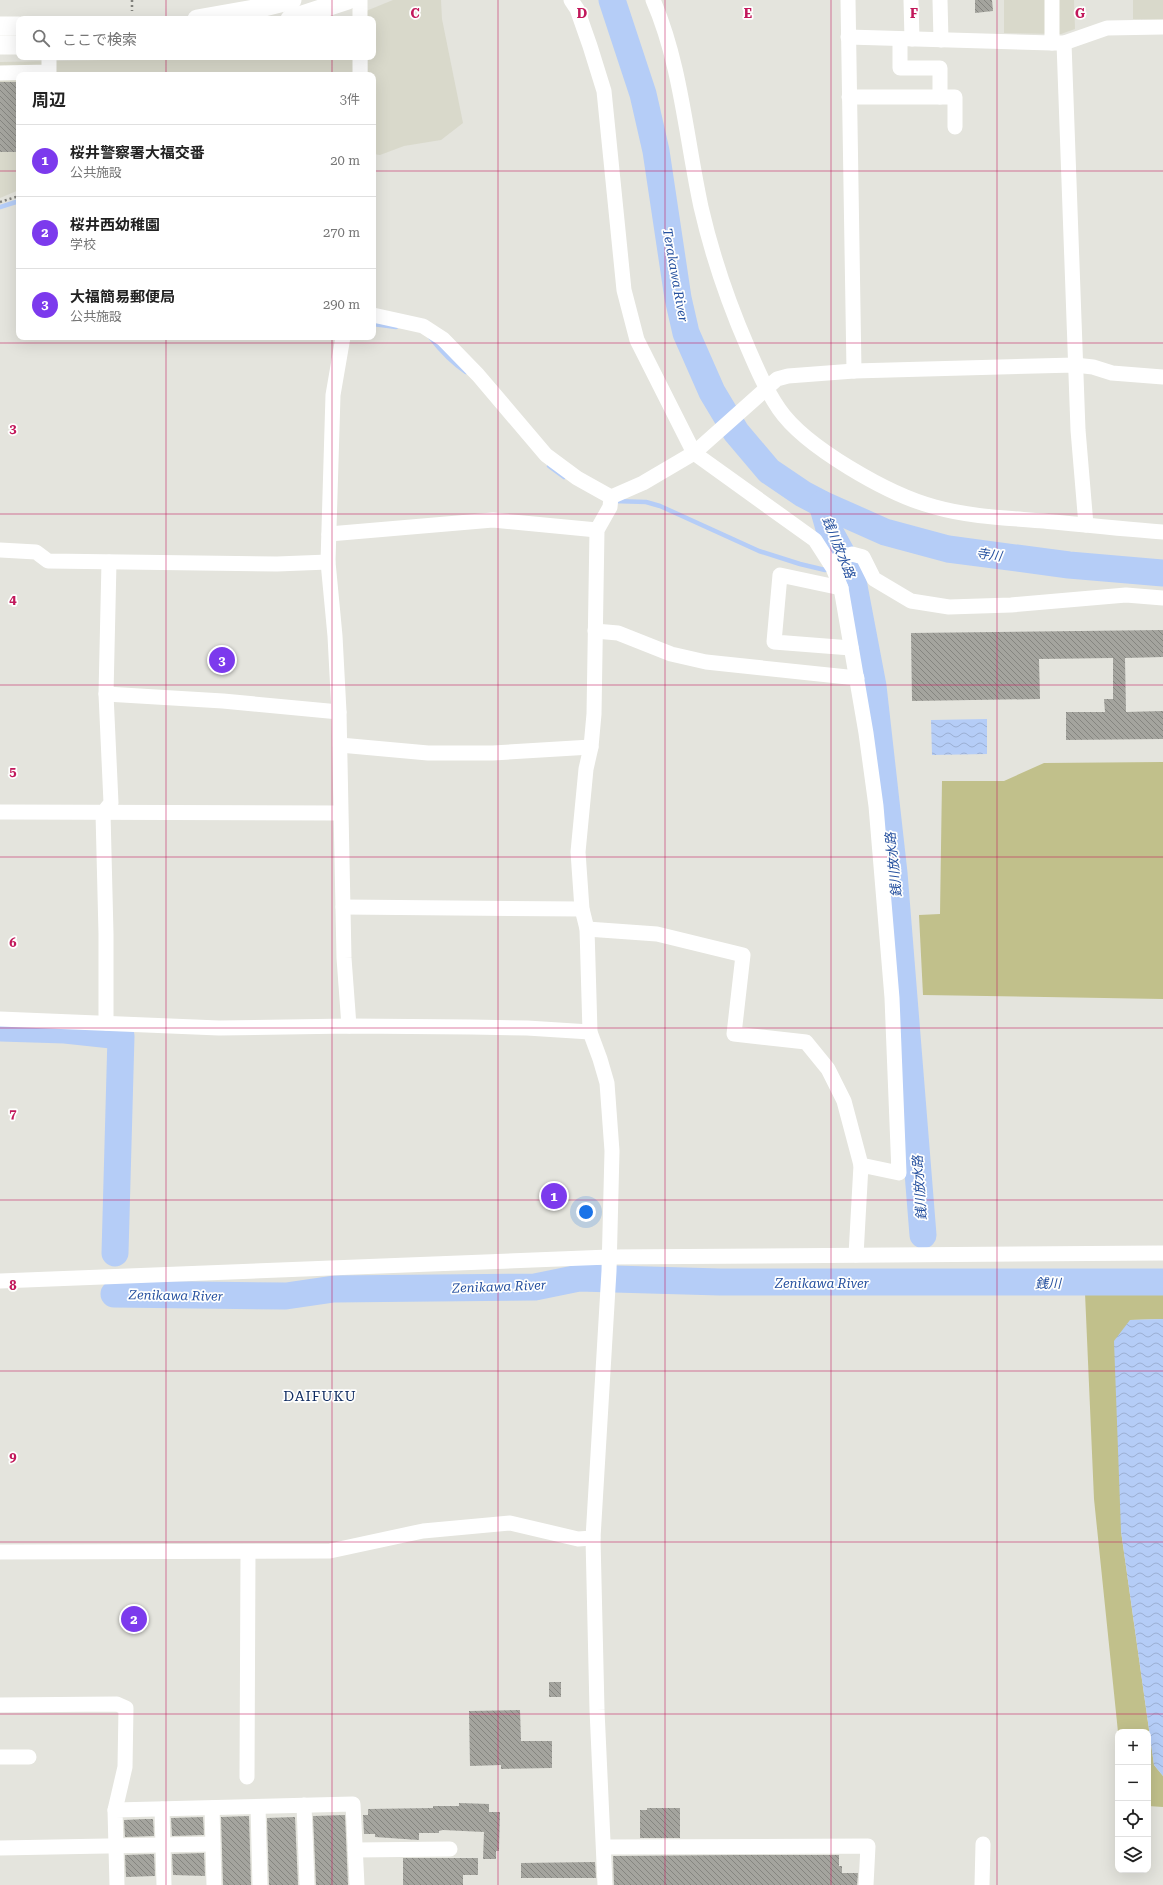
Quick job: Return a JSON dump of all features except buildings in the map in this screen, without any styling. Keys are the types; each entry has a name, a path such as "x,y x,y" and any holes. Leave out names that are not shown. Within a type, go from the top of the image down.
{"main road":[{"path":"214,16 260,8 292,0"},
{"path":"299,16 348,0"},
{"path":"0,26 16,26"},
{"path":"0,45 16,45"}],"street":[{"path":"360,0 360,16"},
{"path":"571,0 587,38 604,91 624,290 637,340 697,450 815,540 835,574 857,678 876,806 892,998 899,1174 861,1165"},
{"path":"653,0 663,23 677,81 702,208 723,286 763,392 779,410 804,436 860,474 893,492 935,508 980,516 1163,532"},
{"path":"848,0 854,371"},
{"path":"911,0 906,39 900,68 940,68 940,97"},
{"path":"940,0 941,40"},
{"path":"1052,0 1058,43 1078,430 1086,525"},
{"path":"848,37 1058,43 1107,28 1163,27"},
{"path":"49,60 49,72"},
{"path":"360,60 360,72"},
{"path":"0,73 16,73"},
{"path":"849,97 955,97 955,127"},
{"path":"376,316 423,326 443,338 478,375 546,455 611,502"},
{"path":"342,340 333,395 328,562 335,636 339,712 344,958 349,1026"},
{"path":"605,1885 598,1725 593,1538 609,1271 612,1151 606,1083 600,1059 590,1032 587,929 582,909 578,852 586,769 591,747 594,714 597,530 611,502 697,450 777,379 788,376 854,371 1075,365 1093,367 1112,373 1163,377"},
{"path":"329,534 492,520 597,530"},
{"path":"0,550 36,552 48,561 278,564 328,562"},
{"path":"851,648 774,642 780,575 835,574 852,554 862,558 874,579 912,601 949,607 1011,605 1126,595 1163,598"},
{"path":"106,1023 106,934 102,814 111,803 106,694 109,562"},
{"path":"595,631 618,633 671,654 706,662 857,678"},
{"path":"106,694 223,701 339,712"},
{"path":"340,746 428,753 493,753 591,747"},
{"path":"0,812 102,814 340,813"},
{"path":"343,907 582,909"},
{"path":"587,929 657,934 743,955 734,1034 806,1042 828,1069 844,1101 861,1165 856,1255"},
{"path":"0,1019 106,1023 134,1026 219,1028 349,1026 513,1028 590,1032"},
{"path":"0,1281 609,1271 856,1255 1163,1253"},
{"path":"0,1552 248,1552 330,1550 423,1531 510,1523 578,1539 593,1538"},
{"path":"247,1777 248,1552"},
{"path":"0,1705 117,1704 126,1708 125,1767 115,1810 117,1885"},
{"path":"0,1757 29,1756"},
{"path":"115,1810 353,1804 357,1885"},
{"path":"304,1805 307,1885"},
{"path":"258,1806 260,1885"},
{"path":"212,1808 214,1885"},
{"path":"162,1809 164,1885"},
{"path":"0,1848 213,1844"},
{"path":"982,1885 983,1844"},
{"path":"604,1847 868,1846 866,1885"},
{"path":"355,1850 450,1849"}],"path":[{"path":"132,0 132,12"},
{"path":"0,202 16,197"}],"shaded area":[{"path":"393,0 441,0 442,19 463,123 441,140 404,146 380,155 376,154 376,72 368,72 368,60 376,60 376,16 367,16 366,11"},
{"path":"1004,0 1074,0 1075,29 1061,34 1004,33"},
{"path":"1133,0 1163,0 1163,20 1133,19"},
{"path":"105,60 353,60 353,72 16,72 16,191 0,198 0,62"},
{"path":"1163,762 1163,999 923,995 919,915 940,914 942,781 1004,781 1044,763"},
{"path":"1163,1290 1163,1319 1130,1320 1121,1531 1149,1729 1118,1729 1094,1499 1085,1293"},
{"path":"1151,1744 1154,1765 1163,1776 1163,1807 1151,1806"}],"water":[{"path":"987,719 987,754 932,755 931,720"},
{"path":"1163,1319 1163,1776 1154,1765 1151,1744 1151,1729 1149,1729 1121,1531 1114,1341 1130,1320"}],"waterway":[{"name":"Terakawa River","path":"612,0 643,94 656,151 678,298 686,333 712,392 736,432 769,471 803,494 822,504 885,532 948,549 1069,565 1163,573"},
{"path":"0,207 16,202"},
{"path":"376,324 396,327"},
{"path":"430,337 446,356 466,372"},
{"path":"549,466 564,477"},
{"path":"613,501 646,502 660,506 759,551 800,564 825,570 848,565"},
{"name":"銭川放水路","path":"822,504 830,532 848,565 854,586 873,686 894,873 923,1235"},
{"name":"Zenikawa River","path":"0,1028 65,1030 121,1036 115,1253"},
{"name":"Zenikawa River","path":"114,1294 286,1296 334,1289 535,1287 579,1278 720,1282 1163,1282"}],"place":[{"name":"大福簡易郵便局","path":"222,660"},
{"name":"桜井警察署大福交番","path":"554,1196"},
{"name":"桜井西幼稚園","path":"134,1619"}],"district":[{"name":"DAIFUKU","path":"320,1396"}],"water label":[{"name":"寺川","path":"989,554"},
{"name":"銭川","path":"1048,1283"}]}
